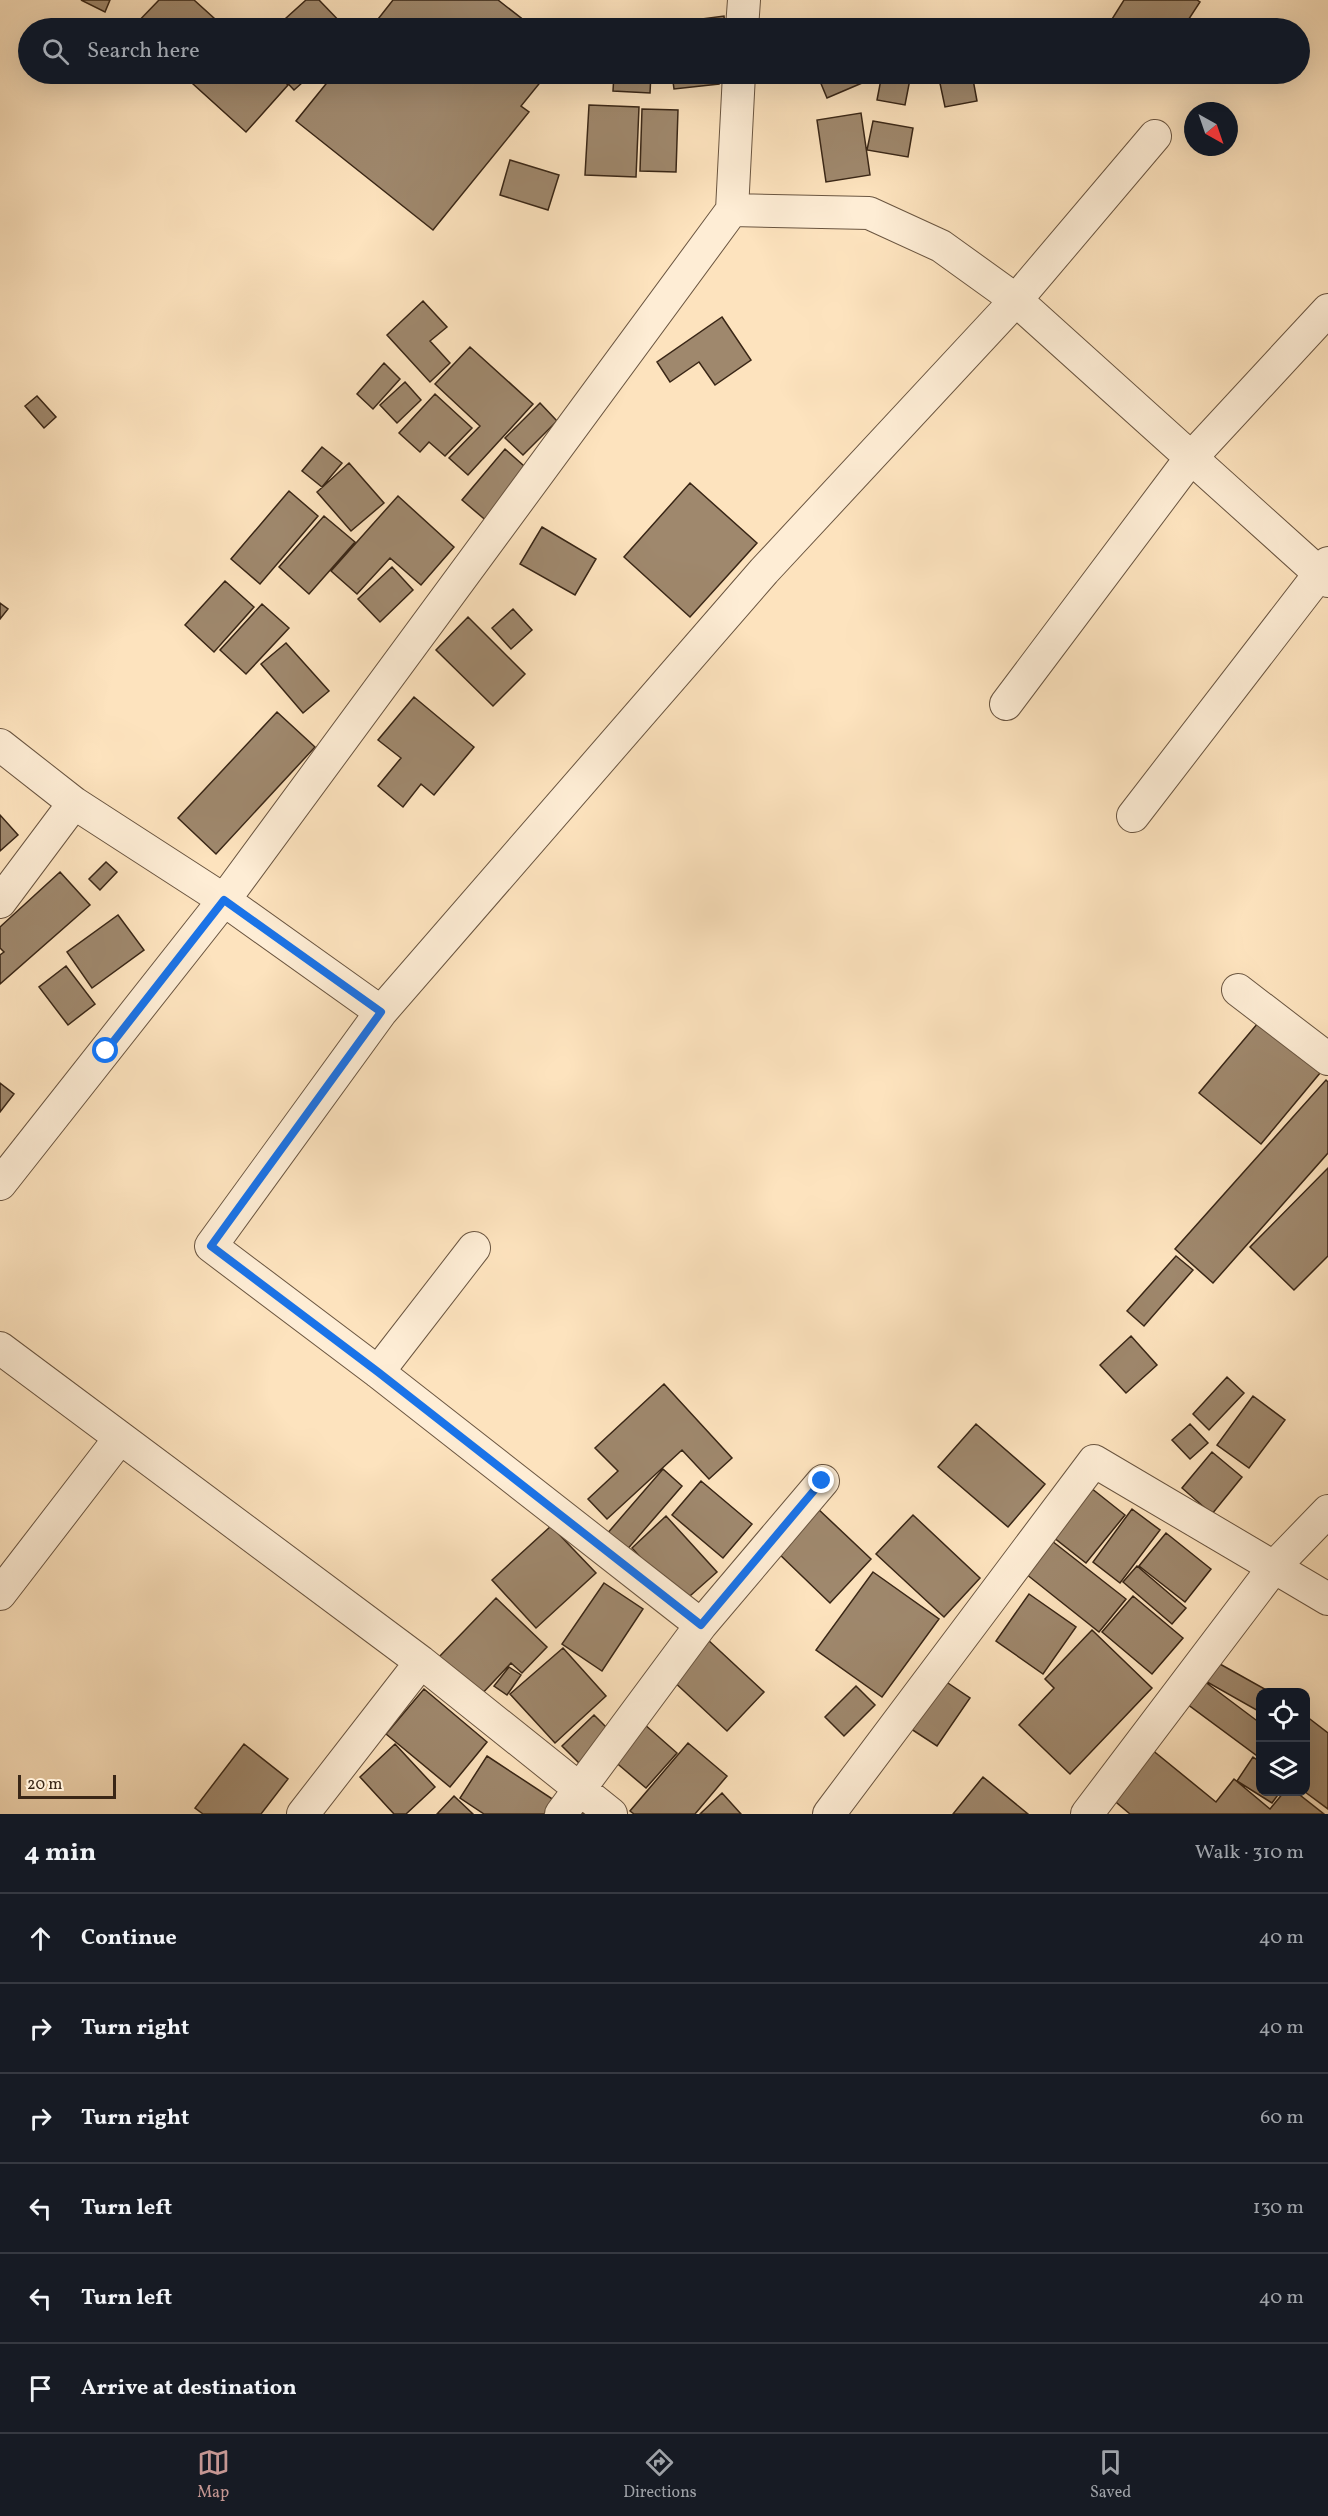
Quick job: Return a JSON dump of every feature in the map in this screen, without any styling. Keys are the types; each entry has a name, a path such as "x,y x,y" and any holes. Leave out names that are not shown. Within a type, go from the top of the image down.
{"street":[{"path":"743,18 744,0"},
{"path":"0,1184 224,900 732,210 738,84"},
{"path":"701,1625 378,1372 211,1246 381,1012 765,571 1016,300 1155,136"},
{"path":"732,210 869,213 942,246 1016,300 1190,459 1325,573 1133,816"},
{"path":"1006,704 1190,459 1328,310"},
{"path":"0,745 74,803 224,900 381,1012"},
{"path":"0,902 74,803"},
{"path":"1238,990 1328,1059"},
{"path":"378,1372 474,1248"},
{"path":"0,1348 421,1662 570,1802 611,1814"},
{"path":"0,1594 120,1437"},
{"path":"829,1814 1094,1461 1328,1599"},
{"path":"570,1802 701,1625 822,1481"},
{"path":"1087,1814 1274,1567 1328,1512"},
{"path":"303,1814 421,1662"}],"building":[{"path":"81,0 110,0 105,12"},
{"path":"159,0 194,0 214,18 142,18"},
{"path":"306,0 319,0 336,18 286,18"},
{"path":"393,0 498,0 521,18 379,18"},
{"path":"1124,0 1197,0 1200,2 1190,18 1113,18"},
{"path":"193,84 288,85 246,132"},
{"path":"288,84 301,84 294,90"},
{"path":"326,84 539,84 521,106 529,112 433,230 296,121"},
{"path":"613,84 650,84 650,93 613,91"},
{"path":"673,84 719,84 674,89"},
{"path":"821,84 860,84 827,98"},
{"path":"880,84 909,84 905,105 877,100"},
{"path":"940,84 974,84 977,101 945,107"},
{"path":"589,105 639,107 636,177 585,175"},
{"path":"642,109 678,110 676,172 640,171"},
{"path":"861,113 870,175 826,182 817,120"},
{"path":"873,121 913,128 908,157 867,150"},
{"path":"510,160 559,175 548,210 500,195"},
{"path":"423,301 447,327 430,341 450,363 430,382 387,335"},
{"path":"722,317 751,360 715,385 699,362 670,382 657,362"},
{"path":"470,347 533,404 468,475 449,458 480,426 435,384"},
{"path":"384,363 400,379 373,409 357,394"},
{"path":"405,382 421,400 397,423 380,405"},
{"path":"435,394 472,428 445,456 429,442 420,452 399,433"},
{"path":"37,396 56,417 44,428 25,406"},
{"path":"540,403 557,421 523,455 505,438"},
{"path":"322,447 342,463 322,487 302,471"},
{"path":"505,449 532,473 489,523 462,500"},
{"path":"349,463 384,503 351,531 317,492"},
{"path":"690,483 757,543 690,617 624,557"},
{"path":"289,491 318,516 260,584 231,559"},
{"path":"398,496 454,547 421,585 390,558 357,594 331,571"},
{"path":"324,516 355,542 309,594 279,567"},
{"path":"542,527 596,559 575,595 520,564"},
{"path":"392,567 413,590 380,622 358,599"},
{"path":"225,581 254,607 214,652 185,625"},
{"path":"0,603 8,609 0,619"},
{"path":"262,604 289,628 246,674 220,650"},
{"path":"513,609 532,630 511,649 492,628"},
{"path":"468,617 525,674 493,706 436,650"},
{"path":"286,643 329,691 303,713 261,664"},
{"path":"414,697 474,747 434,795 421,784 403,807 378,786 401,758 378,740"},
{"path":"277,712 315,747 216,854 178,818"},
{"path":"0,815 18,835 0,851"},
{"path":"106,862 117,872 100,890 89,879"},
{"path":"60,872 90,905 0,984 0,955 4,952 0,948 0,927"},
{"path":"118,915 144,950 92,988 67,952"},
{"path":"66,966 95,1004 68,1025 39,987"},
{"path":"1258,1023 1320,1073 1261,1144 1199,1093"},
{"path":"1326,1080 1328,1082 1328,1153 1213,1283 1175,1249"},
{"path":"0,1083 14,1094 0,1112"},
{"path":"1328,1168 1328,1256 1294,1290 1250,1247"},
{"path":"1176,1256 1193,1270 1144,1326 1127,1311"},
{"path":"1131,1336 1157,1365 1126,1393 1100,1365"},
{"path":"1227,1377 1244,1393 1209,1430 1193,1414"},
{"path":"664,1384 732,1458 709,1479 682,1450 607,1519 588,1499 618,1471 595,1448"},
{"path":"1253,1396 1285,1420 1249,1468 1217,1445"},
{"path":"976,1424 1045,1484 1008,1527 938,1467"},
{"path":"1190,1424 1208,1443 1190,1459 1172,1440"},
{"path":"1212,1452 1242,1477 1212,1514 1182,1488"},
{"path":"663,1469 682,1486 625,1552 606,1535"},
{"path":"701,1481 752,1524 723,1558 672,1515"},
{"path":"1086,1484 1125,1515 1086,1563 1048,1533"},
{"path":"816,1507 871,1559 830,1603 775,1550"},
{"path":"1132,1509 1160,1530 1120,1583 1093,1562"},
{"path":"913,1515 980,1578 944,1617 876,1554"},
{"path":"666,1516 717,1572 682,1603 632,1548"},
{"path":"551,1526 596,1573 536,1628 492,1580"},
{"path":"1166,1533 1211,1569 1185,1602 1139,1566"},
{"path":"1052,1541 1126,1599 1099,1632 1026,1574"},
{"path":"1137,1566 1186,1608 1172,1624 1123,1582"},
{"path":"873,1572 939,1619 882,1697 816,1650"},
{"path":"604,1583 643,1609 602,1671 562,1644"},
{"path":"1029,1594 1076,1627 1043,1674 996,1641"},
{"path":"1133,1596 1183,1638 1152,1674 1102,1632"},
{"path":"496,1598 547,1647 522,1673 511,1663 479,1697 438,1658"},
{"path":"1092,1630 1152,1688 1070,1774 1019,1725 1054,1688 1045,1679"},
{"path":"707,1639 764,1692 727,1731 670,1678"},
{"path":"563,1648 606,1696 555,1743 510,1694"},
{"path":"1211,1659 1263,1688 1256,1688 1256,1710 1200,1678"},
{"path":"509,1667 521,1675 507,1695 494,1686"},
{"path":"1196,1675 1256,1720 1256,1755 1179,1698"},
{"path":"939,1677 970,1698 937,1746 905,1725"},
{"path":"856,1686 875,1705 844,1736 825,1717"},
{"path":"424,1689 487,1742 450,1787 386,1734"},
{"path":"594,1715 616,1737 584,1768 562,1746"},
{"path":"1310,1719 1328,1733 1328,1809 1310,1796"},
{"path":"644,1724 677,1753 646,1788 613,1760"},
{"path":"688,1743 727,1776 695,1814 634,1814 630,1811"},
{"path":"244,1744 288,1779 261,1814 203,1814 195,1808"},
{"path":"395,1744 435,1787 406,1814 394,1814 360,1777"},
{"path":"1151,1749 1216,1802 1234,1779 1270,1809 1281,1796 1301,1796 1324,1814 1130,1814 1111,1798"},
{"path":"487,1756 560,1804 553,1814 484,1814 460,1798"},
{"path":"1253,1757 1256,1759 1256,1793 1237,1781"},
{"path":"983,1777 1028,1814 953,1814"},
{"path":"722,1793 741,1814 700,1814"},
{"path":"454,1796 473,1814 437,1814"},
{"path":"1261,1796 1277,1796 1272,1803"}],"route":[{"path":"106,1051 224,900 381,1012 211,1246 378,1372 701,1625 822,1481"}]}
